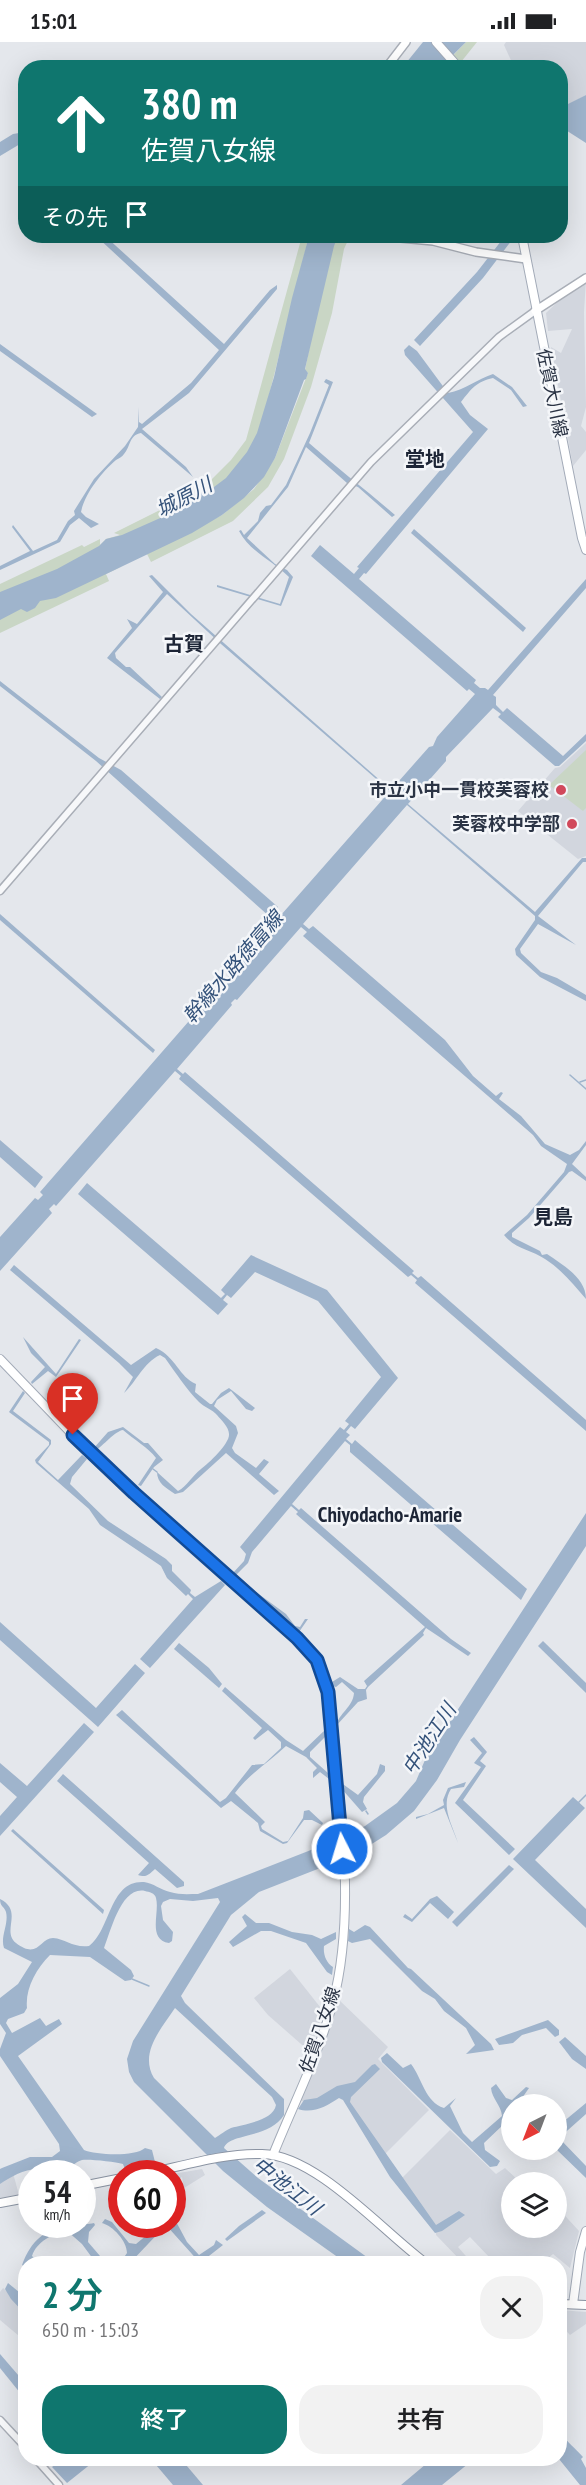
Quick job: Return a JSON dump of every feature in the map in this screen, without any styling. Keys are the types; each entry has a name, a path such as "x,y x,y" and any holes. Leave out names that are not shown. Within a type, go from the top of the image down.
{"main road":[{"path":"392,60 406,42"},
{"path":"436,42 452,60"},
{"path":"442,243 487,253 526,258"},
{"name":"佐賀大川線","path":"523,243 535,311 586,550"},
{"path":"535,311 586,278"},
{"name":"佐賀八女線","path":"0,1359 97,1459 311,1652 322,1671 328,1692 343,1863 345,1903 341,1959 333,2001 322,2035 273,2155"},
{"path":"186,2165 234,2156 273,2155 310,2170 328,2181 417,2256"},
{"path":"0,2203 18,2199"},
{"path":"573,2304 580,2252 586,2230"},
{"path":"567,2304 586,2305"}],"street":[{"path":"0,891 352,483 499,337 535,311"},
{"path":"0,2420 18,2439"},
{"path":"42,2466 59,2485"}],"shaded area":[{"path":"506,42 586,42 586,95 568,105 568,60 511,60 504,45"},
{"path":"586,280 584,312 586,407 581,426 586,432 586,450 573,466 551,347 561,353 572,329 548,331 546,313"},
{"name":"市立小中一貫校芙蓉校","path":"586,743 586,856 578,859 518,811 555,768 560,767"},
{"path":"290,1969 324,2012 309,2051 268,2015 254,1998"},
{"path":"338,1999 388,2047 378,2059 429,2110 384,2155 341,2092 320,2105 301,2101"},
{"path":"450,2130 496,2174 505,2168 509,2172 501,2172 501,2238 567,2238 567,2218 579,2231 570,2268 567,2266 567,2256 553,2254 551,2256 488,2256 470,2237 458,2247 466,2256 456,2256 436,2235 436,2228 401,2179"},
{"path":"202,2169 205,2175 186,2187 186,2172"},
{"path":"13,2173 18,2195 0,2198 0,2178"},
{"path":"3,2288 18,2301 18,2335 0,2320 0,2292"},
{"path":"567,2311 586,2312 586,2324 570,2335 567,2332"}],"green space":[{"path":"466,42 477,42 463,60 449,60"},
{"path":"300,243 307,243 259,435 227,486 69,567 0,595 0,584 82,545 84,547 100,539 100,545 106,539 120,535 114,533 176,502 177,505 203,490 209,490 208,483 231,460 246,440"},
{"path":"331,243 347,243 332,313 311,387 284,459 268,487 233,521 151,562 147,554 222,515 254,489 275,458 308,373 305,370"},
{"path":"123,566 106,574 109,581 0,633 0,615"},
{"path":"586,750 586,808 583,811 549,785"}],"water":[{"path":"423,42 466,42 448,60 408,60"},
{"path":"586,95 586,143 568,131 568,104"},
{"path":"18,133 18,145 0,156 0,142"},
{"path":"104,243 113,243 224,344 270,290 277,285 277,289 189,393 142,429 186,467 193,477 141,433 137,434 132,438 123,455 111,465 90,490 83,505 81,512 99,524 91,528 79,518 70,525 60,542 0,570 0,566 30,551 12,527 13,525 33,551 57,540 68,521 75,515 74,511 94,479 125,446 138,427 139,407 139,422 142,424 191,383 219,350"},
{"path":"307,243 335,243 305,369 308,373 275,458 264,477 244,498 222,515 192,533 56,598 40,601 35,608 27,612 21,609 0,620 0,592 57,569 99,546 106,539 122,535 167,515 177,505 203,490 210,490 226,478 247,452 257,433 274,377"},
{"path":"500,243 510,243 483,278 420,346 414,340 477,272"},
{"path":"0,344 97,414 92,417 0,351"},
{"path":"409,345 417,351 448,393 493,374 512,387 527,406 523,407 511,390 493,378 482,381 471,389 461,402 470,415 488,429 366,574 364,573 359,579 476,680 474,683 488,690 586,579 586,588 493,695 496,697 496,705 503,712 507,708 563,756 586,734 586,741 559,766 555,766 498,717 501,714 493,708 446,757 446,761 408,804 535,912 582,858 586,858 586,862 583,862 538,916 576,945 538,924 520,949 521,953 541,972 557,978 586,995 586,1001 540,977 516,955 515,949 535,920 535,916 407,805 303,924 309,929 313,926 445,1040 473,1076 496,1096 503,1093 499,1099 521,1116 545,1144 570,1155 579,1150 586,1141 586,1145 572,1164 586,1177 586,1181 572,1171 569,1172 529,1218 512,1233 512,1237 540,1251 542,1255 547,1254 578,1278 585,1291 586,1299 551,1263 523,1249 504,1235 527,1215 564,1172 567,1164 541,1146 533,1135 303,936 307,932 301,927 237,1000 231,1003 232,1005 177,1069 183,1074 185,1072 414,1271 412,1273 418,1278 421,1276 586,1420 586,1431 415,1283 417,1280 411,1275 408,1277 179,1079 181,1076 175,1071 56,1206 54,1204 49,1209 52,1213 0,1271 0,1237 35,1198 38,1200 43,1195 40,1192 216,990 218,992 222,988 220,986 279,918 273,913 270,917 96,761 0,686 0,681 99,758 121,770 278,907 275,911 281,915 390,791 167,594 115,653 116,658 126,667 130,667 162,697 160,699 107,658 132,628 127,619 137,624 163,592 149,576 152,575 191,614 391,790 429,747 433,746 437,737 475,694 469,689 467,691 311,556 320,545 354,574 359,568 357,567 473,432 405,355 404,350"},
{"path":"326,379 333,382 309,443 395,515 392,517 358,487 347,483 306,447 288,487 247,538 293,577 281,606 217,587 217,585 280,604 289,577 255,551 239,531 241,530 244,535 258,521 260,513 266,506 271,505 286,485 329,385 324,382"},
{"path":"414,529 526,628 523,632 411,533"},
{"path":"0,914 155,1050 153,1053 0,920"},
{"path":"0,1140 43,1177 35,1188 0,1157"},
{"path":"87,1183 221,1298 225,1294 221,1290 251,1255 327,1290 398,1378 355,1429 351,1426 346,1432 350,1435 346,1439 352,1444 355,1440 527,1589 521,1600 350,1452 350,1445 345,1441 292,1504 299,1510 301,1508 451,1639 471,1653 468,1656 426,1628 424,1635 368,1687 367,1699 358,1702 336,1726 354,1693 342,1682 336,1687 332,1686 332,1682 340,1677 358,1689 365,1689 367,1686 364,1681 425,1627 296,1514 298,1512 291,1506 252,1552 248,1563 234,1577 232,1574 244,1561 246,1554 240,1547 340,1427 344,1430 349,1424 345,1421 381,1377 318,1301 255,1272 231,1298 227,1295 223,1300 228,1304 218,1315 78,1194"},
{"path":"14,1265 131,1365 156,1348 168,1356 185,1377 196,1384 195,1392 210,1404 229,1388 255,1408 252,1411 246,1409 231,1391 217,1400 214,1406 236,1426 238,1433 232,1448 235,1453 256,1468 264,1459 269,1462 259,1474 279,1491 274,1495 226,1453 183,1492 175,1494 165,1487 160,1482 157,1472 178,1491 181,1489 223,1447 229,1431 226,1426 215,1413 194,1397 165,1358 160,1355 145,1367 124,1393 133,1377 10,1270"},
{"path":"23,1337 56,1374 79,1339 81,1340 56,1377 48,1371 32,1384 31,1382 45,1367 31,1353"},
{"path":"23,1391 25,1393 13,1411 51,1440 51,1444 38,1462 58,1480 82,1455 87,1459 72,1477 70,1484 108,1521 166,1559 172,1565 172,1571 195,1597 221,1581 225,1585 150,1668 140,1659 193,1599 188,1594 186,1596 167,1578 161,1566 100,1525 89,1509 36,1463 35,1460 49,1445 49,1442 9,1412"},
{"path":"123,1427 144,1443 148,1443 163,1460 154,1467 141,1486 138,1485 156,1458 149,1450 123,1430 116,1433 95,1451 93,1449 108,1432"},
{"path":"586,1513 586,1546 460,1740 437,1780 414,1811 386,1835 356,1854 259,1892 231,1915 181,1996 185,2003 284,2099 284,2115 277,2123 259,2132 233,2140 224,2148 258,2178 365,2256 336,2256 267,2207 223,2171 134,2082 129,2072 127,2059 133,2041 220,1902 218,1898 193,1901 170,1899 163,1902 161,1906 163,1920 173,1932 172,1941 169,1943 162,1941 156,1931 157,1904 154,1895 145,1891 137,1891 129,1895 118,1911 104,1948 131,1970 134,1976 131,1980 125,1981 90,1957 50,1955 32,1980 24,2013 8,2019 6,2023 12,2033 40,2018 46,2026 59,2019 62,2024 18,2056 84,2150 115,2154 133,2153 145,2148 152,2150 154,2160 108,2160 108,2162 22,2160 30,2157 52,2157 60,2151 59,2144 0,2056 6,2033 0,2024 0,1998 18,1984 32,1962 4,1948 3,1939 7,1917 0,1899 11,1909 12,1938 23,1948 34,1949 53,1938 78,1946 89,1946 102,1929 117,1897 132,1884 144,1882 173,1893 198,1894 334,1841 365,1826 397,1803 416,1781 425,1760","holes":["175,2008 272,2097 276,2105 274,2110 264,2118 231,2128 215,2138 154,2078 150,2069 150,2050 158,2033"]},
{"path":"256,1592 286,1614 295,1626 300,1627 305,1619 308,1619 299,1632 256,1595"},
{"path":"0,1622 96,1708 135,1664 145,1673 98,1727 0,1640"},
{"path":"543,1641 586,1683 586,1693 538,1646"},
{"path":"179,1643 209,1668 222,1684 219,1688 174,1649"},
{"path":"225,1687 286,1740 303,1751 326,1729 325,1737 310,1752 310,1757 328,1773 329,1779 320,1772 313,1778 313,1772 317,1768 306,1757 286,1746 235,1793 265,1822 261,1826 262,1829 283,1842 288,1841 303,1818 304,1811 309,1810 323,1823 322,1825 312,1820 304,1820 287,1843 283,1844 260,1831 258,1823 231,1801 221,1808 116,1715 122,1710 220,1802 226,1798 252,1765 264,1764 281,1748 281,1742 268,1730 255,1740 253,1738 262,1728 222,1691"},
{"path":"84,1723 94,1732 0,1836 0,1816 17,1797 0,1782 0,1763 27,1786"},
{"path":"474,1737 487,1752 480,1761 486,1766 463,1800 515,1849 509,1855 455,1803 481,1767 474,1763 482,1753 470,1740"},
{"path":"380,1764 385,1766 385,1771 364,1797 363,1802 367,1809 362,1812 341,1788 340,1782 358,1795 377,1774"},
{"path":"63,1774 184,1882 184,1886 177,1888 155,1869 146,1876 138,1875 149,1863 57,1781"},
{"path":"466,1782 464,1787 451,1789 447,1802 447,1809 458,1843 444,1808 416,1819 444,1805 443,1800 448,1788"},
{"path":"573,1797 585,1808 535,1860 586,1909 586,1928 513,1859"},
{"path":"13,1829 104,1910 103,1914 11,1831"},
{"path":"509,1865 514,1869 457,1927 452,1922"},
{"path":"437,1896 454,1912 448,1919 430,1903 412,1922 403,1917 405,1914 412,1919 430,1899"},
{"path":"245,1914 256,1923 269,1923 292,1932 321,1939 336,1932 336,1939 324,1946 328,1963 333,1967 332,1975 327,1972 306,1943 271,1931 261,1931 233,1947 229,1942 247,1926 242,1917"},
{"path":"365,1925 370,1927 408,1968 491,2044 494,2050 466,2054 475,2045 466,2028 444,2011 435,1999 422,1991 370,1939 352,1943 348,1941 349,1929 354,1932"},
{"path":"548,2020 559,2030 559,2035 555,2037 546,2028 522,2035 513,2043 499,2045 495,2039"},
{"path":"565,2037 586,2056 586,2069 572,2059 559,2042"},
{"path":"387,2053 403,2068 411,2064 428,2095 438,2105 444,2108 456,2098 450,2106 463,2133 472,2142 501,2117 501,2127 484,2143 485,2150 500,2161 497,2166 490,2167 382,2062 381,2058"},
{"path":"375,2064 380,2069 351,2097 350,2102 436,2225 459,2211 465,2215 442,2231 435,2233 390,2177 343,2100 339,2098 309,2111 298,2109 304,2100 317,2098 337,2086 355,2082"},
{"path":"496,2084 503,2094 501,2094 501,2112 491,2088"},
{"path":"526,2087 529,2088 525,2094 518,2094"},
{"path":"586,2103 586,2114 567,2131 567,2119"},
{"path":"567,2146 586,2166 586,2178 567,2160"},
{"path":"18,2162 18,2174 0,2184 0,2169"},
{"path":"262,2210 266,2213 227,2241 225,2239 239,2226"},
{"path":"105,2219 108,2220 108,2226 102,2223"},
{"path":"39,2238 48,2238 38,2246 32,2256 26,2256 30,2249"},
{"path":"75,2238 88,2238 88,2242 100,2256 91,2256"},
{"path":"121,2238 136,2244 143,2238 154,2238 137,2256 125,2256 126,2248"},
{"path":"178,2238 185,2238 199,2255 214,2245 216,2240 223,2245 209,2256 194,2256"},
{"path":"8,2283 18,2291 18,2306 11,2299 5,2289"},
{"path":"0,2354 18,2375 18,2390 0,2368"},
{"path":"567,2441 583,2457 581,2459 586,2468 586,2485 580,2485 565,2466 567,2466"},
{"path":"53,2466 88,2466 67,2483"},
{"path":"157,2466 187,2466 203,2485 173,2485"},
{"path":"424,2466 465,2466 442,2485 401,2485"}],"waterway":[{"path":"570,1075 586,1089"},
{"path":"580,1082 586,1080"},
{"path":"153,1469 157,1472"},
{"path":"577,1804 586,1795"},
{"path":"132,1979 149,1986"}],"place":[{"name":"市立小中一貫校芙蓉校","path":"561,790"},
{"name":"芙蓉校中学部","path":"572,824"}],"district":[{"name":"堂地","path":"425,459"},
{"name":"古賀","path":"184,644"},
{"name":"見島","path":"553,1217"},
{"name":"Chiyodacho-Amarie","path":"390,1515"}],"route":[{"path":"73,1435 134,1493 297,1638 317,1660 328,1692 342,1849"}],"water label":[{"name":"城原川","path":"184,497"},
{"name":"幹線水路徳富線","path":"233,967"},
{"name":"中池江川","path":"429,1739"},
{"name":"中池江川","path":"287,2186"}]}
